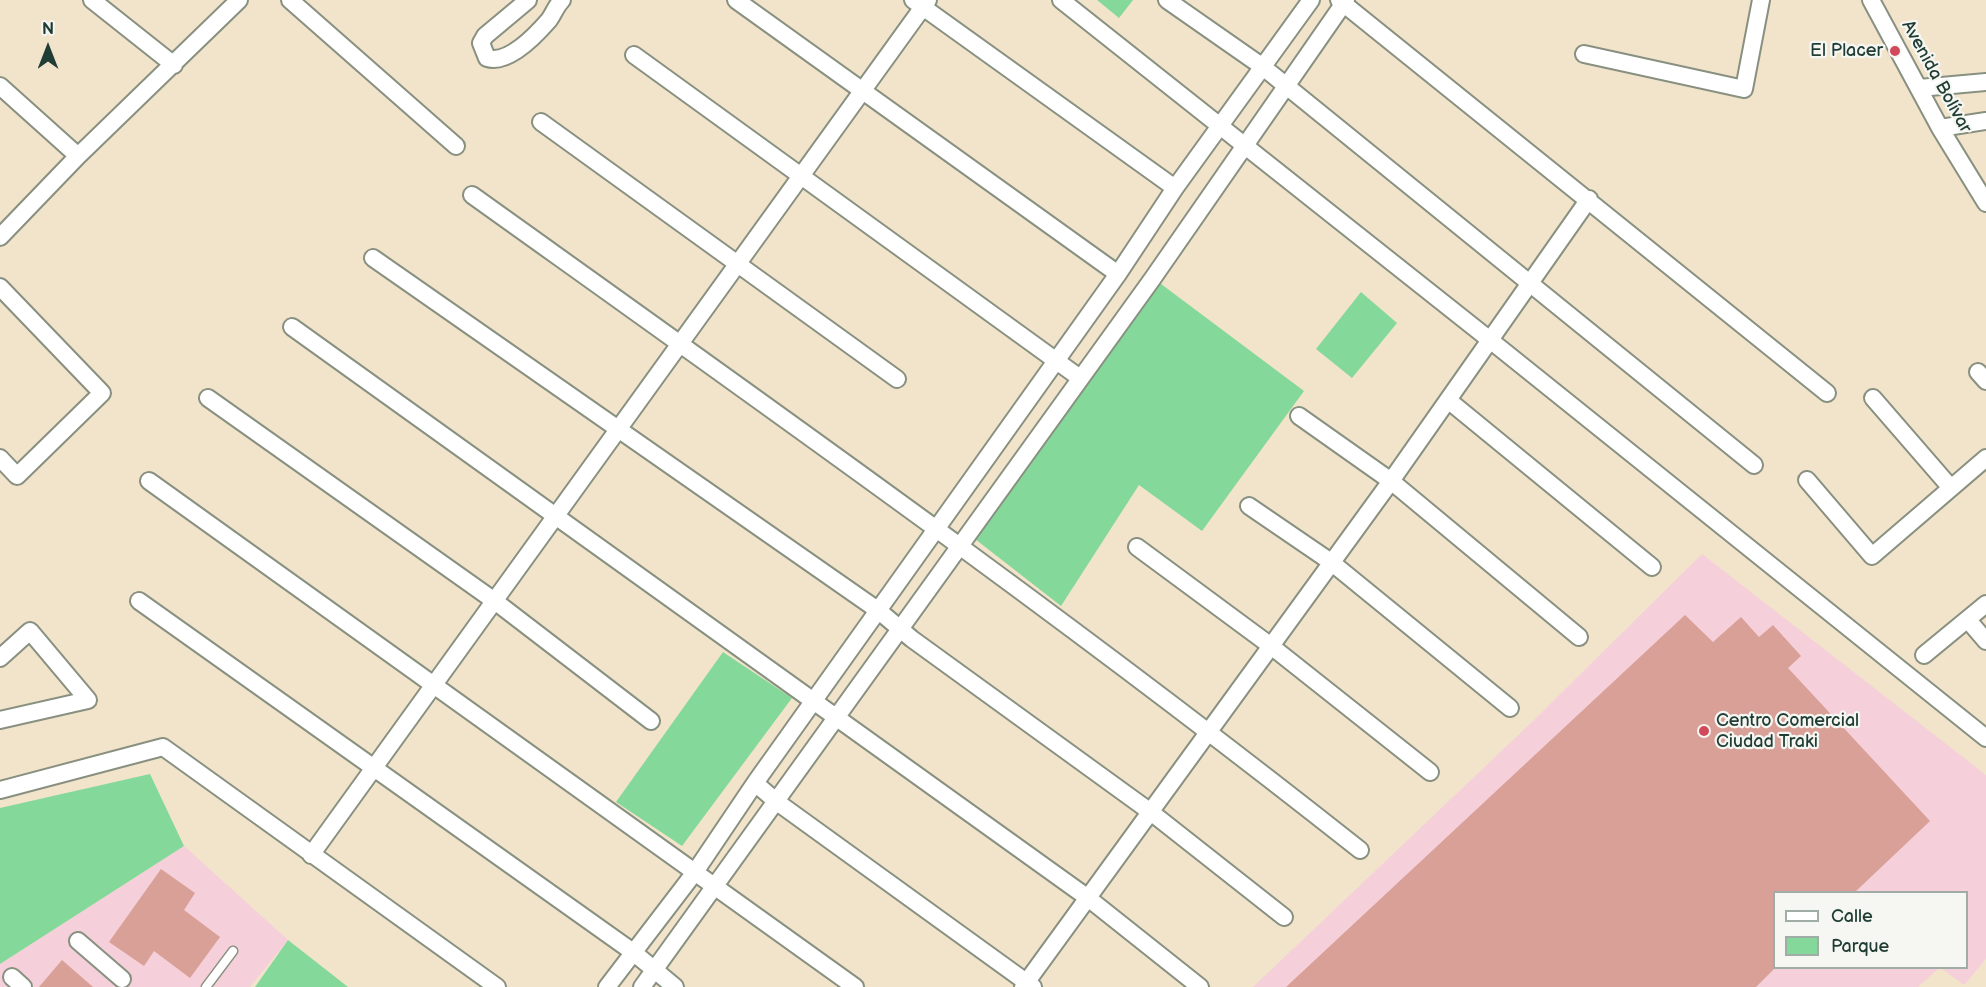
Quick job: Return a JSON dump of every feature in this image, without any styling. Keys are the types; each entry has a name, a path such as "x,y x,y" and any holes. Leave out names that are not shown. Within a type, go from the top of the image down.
{"street":[{"path":"92,0 174,65"},
{"path":"0,237 78,156 239,0"},
{"path":"290,0 456,146"},
{"path":"528,0 485,36 481,44 487,58 494,61 503,59 528,40 549,19 557,2"},
{"path":"736,0 1118,274"},
{"path":"1061,0 1986,738"},
{"path":"1167,0 1263,67 1754,465"},
{"path":"606,987 695,872 755,783 938,531 1118,274 1175,188 1311,0"},
{"path":"1584,54 1744,89 1761,0"},
{"name":"Avenida Bolívar","path":"1871,0 1940,128 1986,203"},
{"path":"642,987 777,802 959,544 1153,278 1343,1 1827,393"},
{"path":"311,855 433,685 496,602 681,344 736,263 863,90 921,2 1175,188"},
{"path":"634,55 1080,378"},
{"path":"1919,88 1986,82"},
{"path":"0,86 78,156"},
{"path":"1940,128 1986,121"},
{"path":"541,122 897,379"},
{"path":"472,195 959,544 1210,731 1360,850"},
{"path":"755,783 777,802 1028,985 1088,898 1152,813 1391,481 1589,199"},
{"path":"373,258 879,611 899,629 1152,813 1284,917"},
{"path":"0,287 102,393 17,476 0,458"},
{"path":"292,327 558,515 1088,898 1200,987"},
{"path":"208,398 496,602 651,721"},
{"path":"1873,398 1951,488"},
{"path":"1448,400 1652,567"},
{"path":"1299,416 1391,481 1579,637"},
{"path":"1807,480 1872,556 1986,458"},
{"path":"149,481 855,987"},
{"path":"1249,506 1331,562 1510,708"},
{"path":"1137,547 1271,646 1430,772"},
{"path":"139,601 372,769 633,952 654,972 675,987"},
{"path":"1924,655 1986,604"},
{"path":"1968,620 1986,641"},
{"path":"0,658 30,631 88,700 0,720"},
{"path":"0,790 163,747 497,987"},
{"path":"78,941 123,978"}],"lane":[{"path":"206,987 234,951"}],"shaded area":[{"name":"Centro Comercial Ciudad Traki","path":"1702,554 1986,775 1986,959 1964,985 1942,969 1968,969 1968,891 1773,891 1773,969 1938,969 1918,987 1253,987 1532,722"},
{"path":"184,846 288,940 250,987 0,987 0,964"}],"green space":[{"path":"1097,0 1133,0 1119,18"},
{"path":"1153,278 1304,391 1202,531 1139,485 1061,606 975,539"},
{"path":"1361,292 1397,323 1352,378 1316,349"},
{"path":"723,652 792,698 682,846 616,802"},
{"path":"150,774 184,846 0,964 0,808"},
{"path":"288,940 348,987 255,987"}],"building":[{"name":"Centro Comercial Ciudad Traki","path":"1685,615 1713,642 1741,617 1759,637 1773,625 1801,656 1788,668 1930,821 1856,891 1773,891 1774,969 1756,987 1286,987"},
{"path":"161,869 195,893 184,910 220,937 190,978 154,951 144,966 109,942"},
{"path":"62,960 93,987 39,987"}],"place":[{"name":"El Placer","path":"1895,51"},
{"name":"Centro Comercial Ciudad Traki","path":"1704,731"}]}
